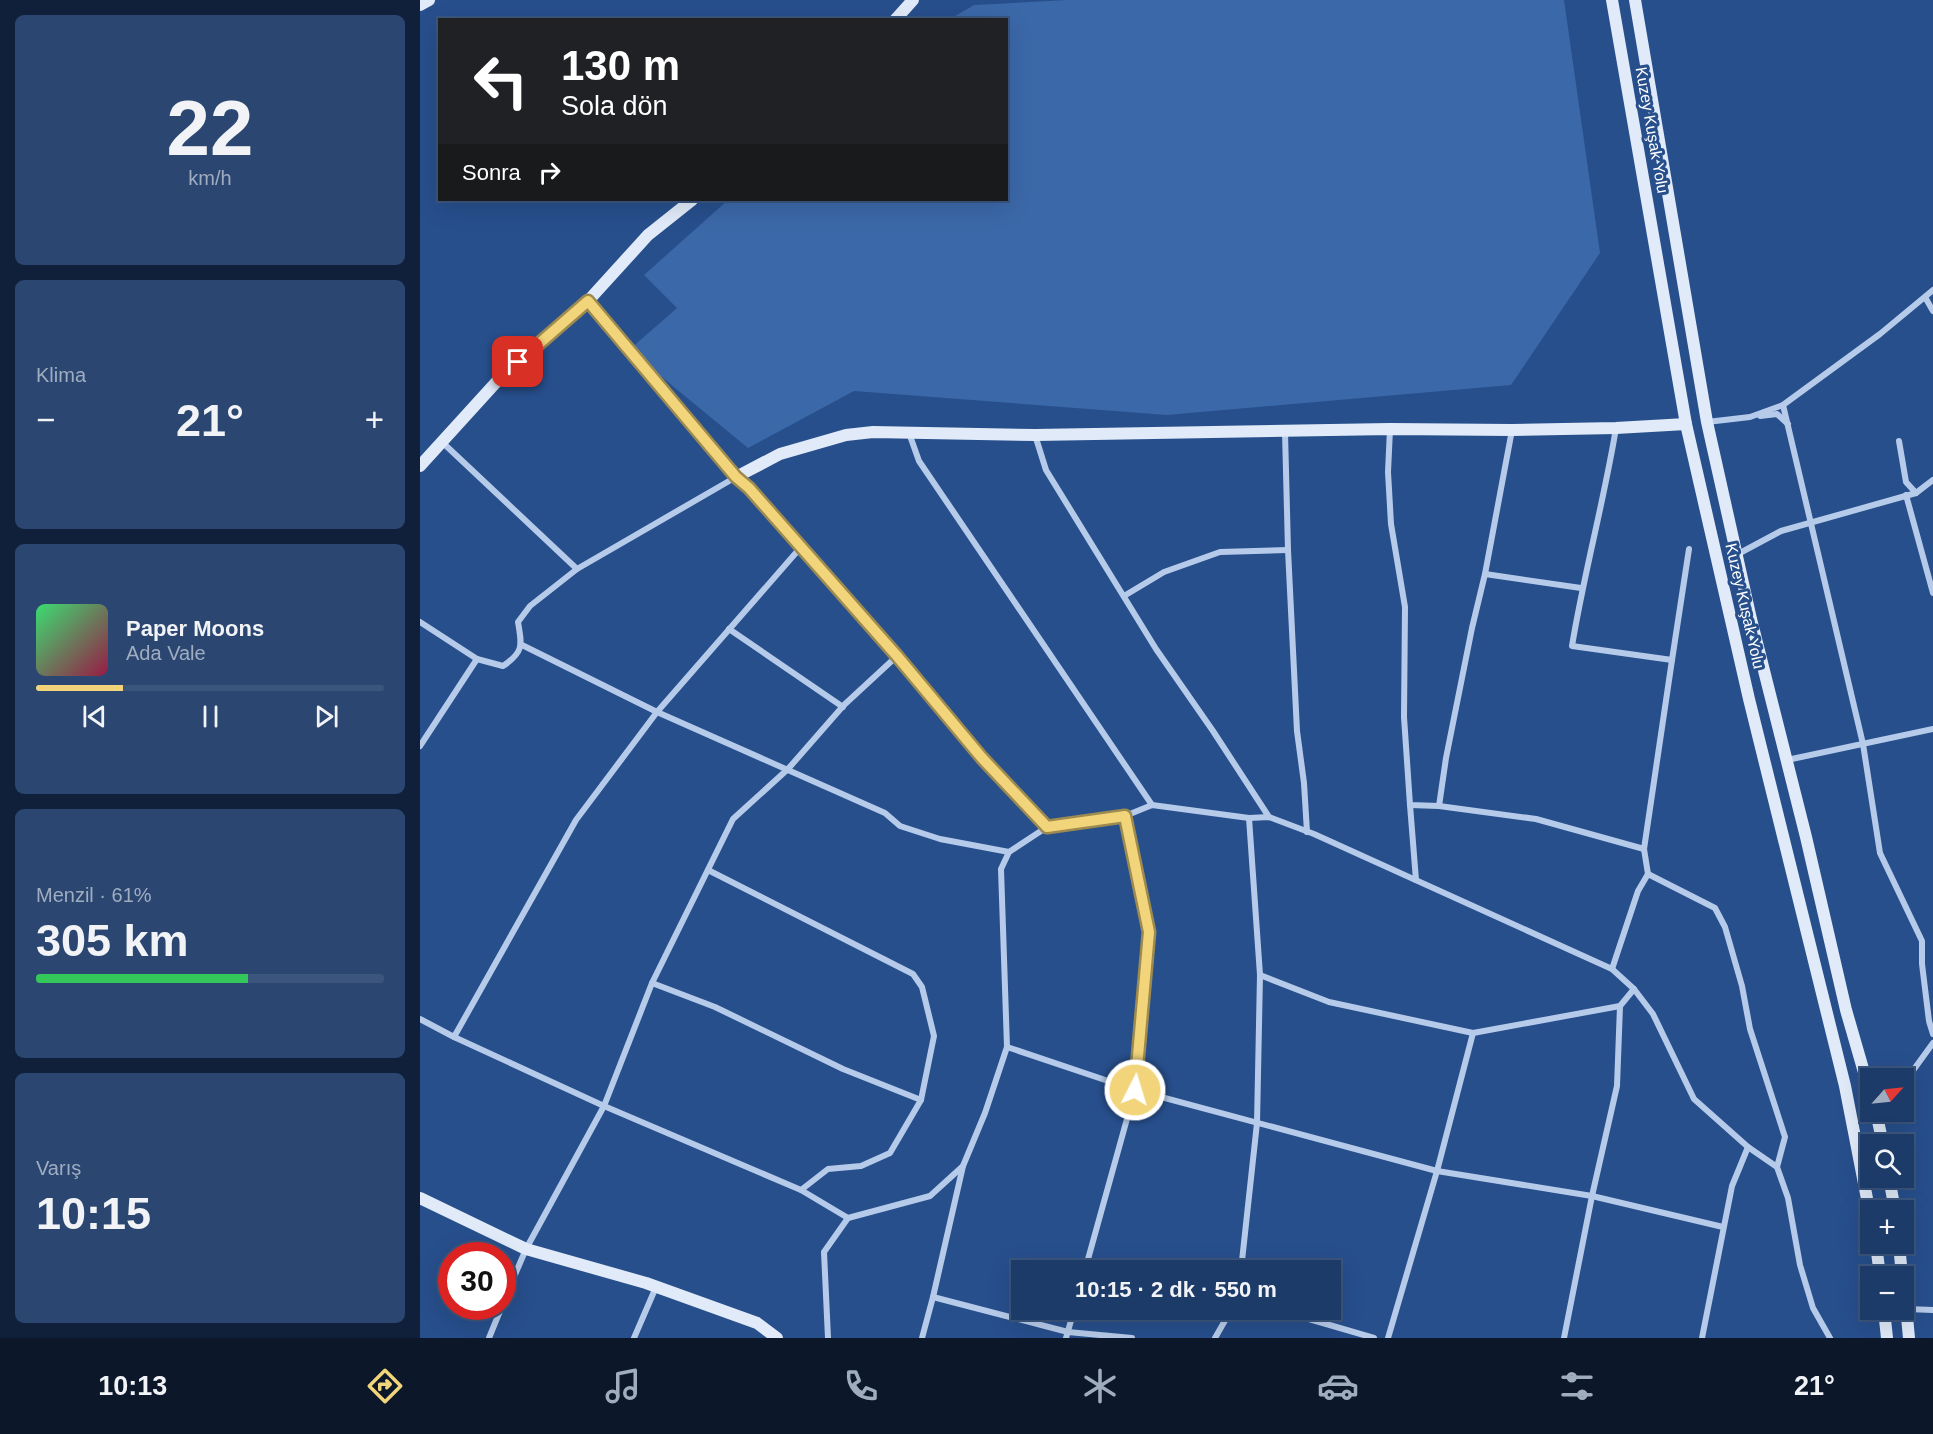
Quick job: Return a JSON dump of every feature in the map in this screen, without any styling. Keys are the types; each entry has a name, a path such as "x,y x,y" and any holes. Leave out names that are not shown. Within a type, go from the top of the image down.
{"main road":[{"path":"420,5 429,0"},
{"path":"897,18 913,0"},
{"name":"Kuzey Kuşak Yolu","path":"1612,0 1686,424 1749,699 1845,1086 1867,1200"},
{"name":"Kuzey Kuşak Yolu","path":"1635,0 1707,422 1751,619 1846,1010 1863,1068"},
{"path":"420,466 501,378 588,301 648,235 691,201"},
{"path":"588,301 736,477 780,454 820,441 873,432 1035,435 1390,429 1512,430 1686,424"},
{"path":"420,1198 526,1249 656,1287 757,1323 777,1338"},
{"path":"1885,1320 1887,1338"},
{"path":"1907,1320 1909,1338"}],"street":[{"path":"1750,417 1783,405 1880,334 1933,290"},
{"path":"1925,297 1933,311"},
{"path":"1783,405 1863,744 1880,853 1922,941 1923,975 1933,1034"},
{"path":"1707,422 1777,414 1789,425"},
{"path":"1616,428 1581,588 1572,646 1672,660"},
{"path":"1390,429 1388,472 1391,524 1405,607 1404,717 1416,880"},
{"path":"1439,806 1446,758 1485,574 1512,430"},
{"path":"1285,432 1297,731 1308,831"},
{"path":"909,433 919,461 1152,805"},
{"path":"1035,435 1046,470 1156,650 1214,731 1269,817"},
{"path":"1899,441 1906,482 1916,493"},
{"path":"442,442 577,569"},
{"path":"420,622 477,659 503,666 515,658 522,645 519,622 530,606 577,569 736,477 749,488 897,656 982,758 1047,827"},
{"path":"1738,554 1781,531 1809,521 1916,493 1933,480"},
{"path":"1906,495 1933,593"},
{"path":"454,1038 576,820 657,712 801,547"},
{"path":"1612,969 1638,891 1648,874 1644,849 1689,549"},
{"path":"1124,596 1164,572 1220,552 1288,550"},
{"path":"1485,574 1581,588"},
{"path":"729,629 843,707"},
{"path":"522,645 657,712 885,813 900,826 940,839 1009,852"},
{"path":"516,1273 526,1249 604,1106 652,983 733,819 788,769 843,707 897,656"},
{"path":"420,746 477,659"},
{"path":"1786,760 1933,729"},
{"path":"922,1338 963,1166 985,1113 1007,1047 1001,869 1009,852 1047,827 1125,816 1152,805 1249,818 1269,817 1308,831 1612,969 1634,988 1653,1014 1694,1099 1748,1147 1777,1167"},
{"path":"1410,805 1439,806 1536,819 1644,849"},
{"path":"1088,1260 1135,1090 1149,932 1125,816"},
{"path":"1242,1260 1257,1123 1260,975 1249,818"},
{"path":"708,870 913,974 922,987 934,1036 921,1101 890,1153 861,1166 828,1169 801,1190"},
{"path":"1648,874 1715,908 1725,927 1742,986 1750,1029 1785,1137 1777,1167 1788,1198 1800,1264 1813,1308 1830,1338"},
{"path":"1260,975 1329,1002 1473,1033 1620,1006"},
{"path":"652,983 715,1007 843,1069 921,1101"},
{"path":"1564,1338 1592,1196 1617,1086 1620,1006 1634,988"},
{"path":"420,1019 454,1038 604,1106 801,1190 849,1218"},
{"path":"1388,1338 1437,1171 1473,1033"},
{"path":"1914,1069 1933,1043"},
{"path":"1007,1047 1135,1090 1437,1171 1592,1196 1723,1227"},
{"path":"1702,1338 1732,1186 1748,1147"},
{"path":"828,1338 824,1252 849,1218 930,1196 963,1166"},
{"path":"634,1338 656,1287"},
{"path":"933,1297 1067,1335 1132,1338"},
{"path":"1914,1309 1933,1310"},
{"path":"489,1338 496,1320"},
{"path":"1067,1335 1071,1320"},
{"path":"1215,1338 1225,1320"},
{"path":"1312,1320 1374,1338"}],"shaded area":[{"path":"1067,0 1564,0 1600,253 1511,385 1167,415 854,391 748,448 629,350 677,308 644,275 727,201 1008,201 1008,18 952,18 974,5"}],"route":[{"path":"518,362 588,301 736,477 749,488 897,656 982,758 1047,827 1125,816 1149,932 1135,1090"}]}
